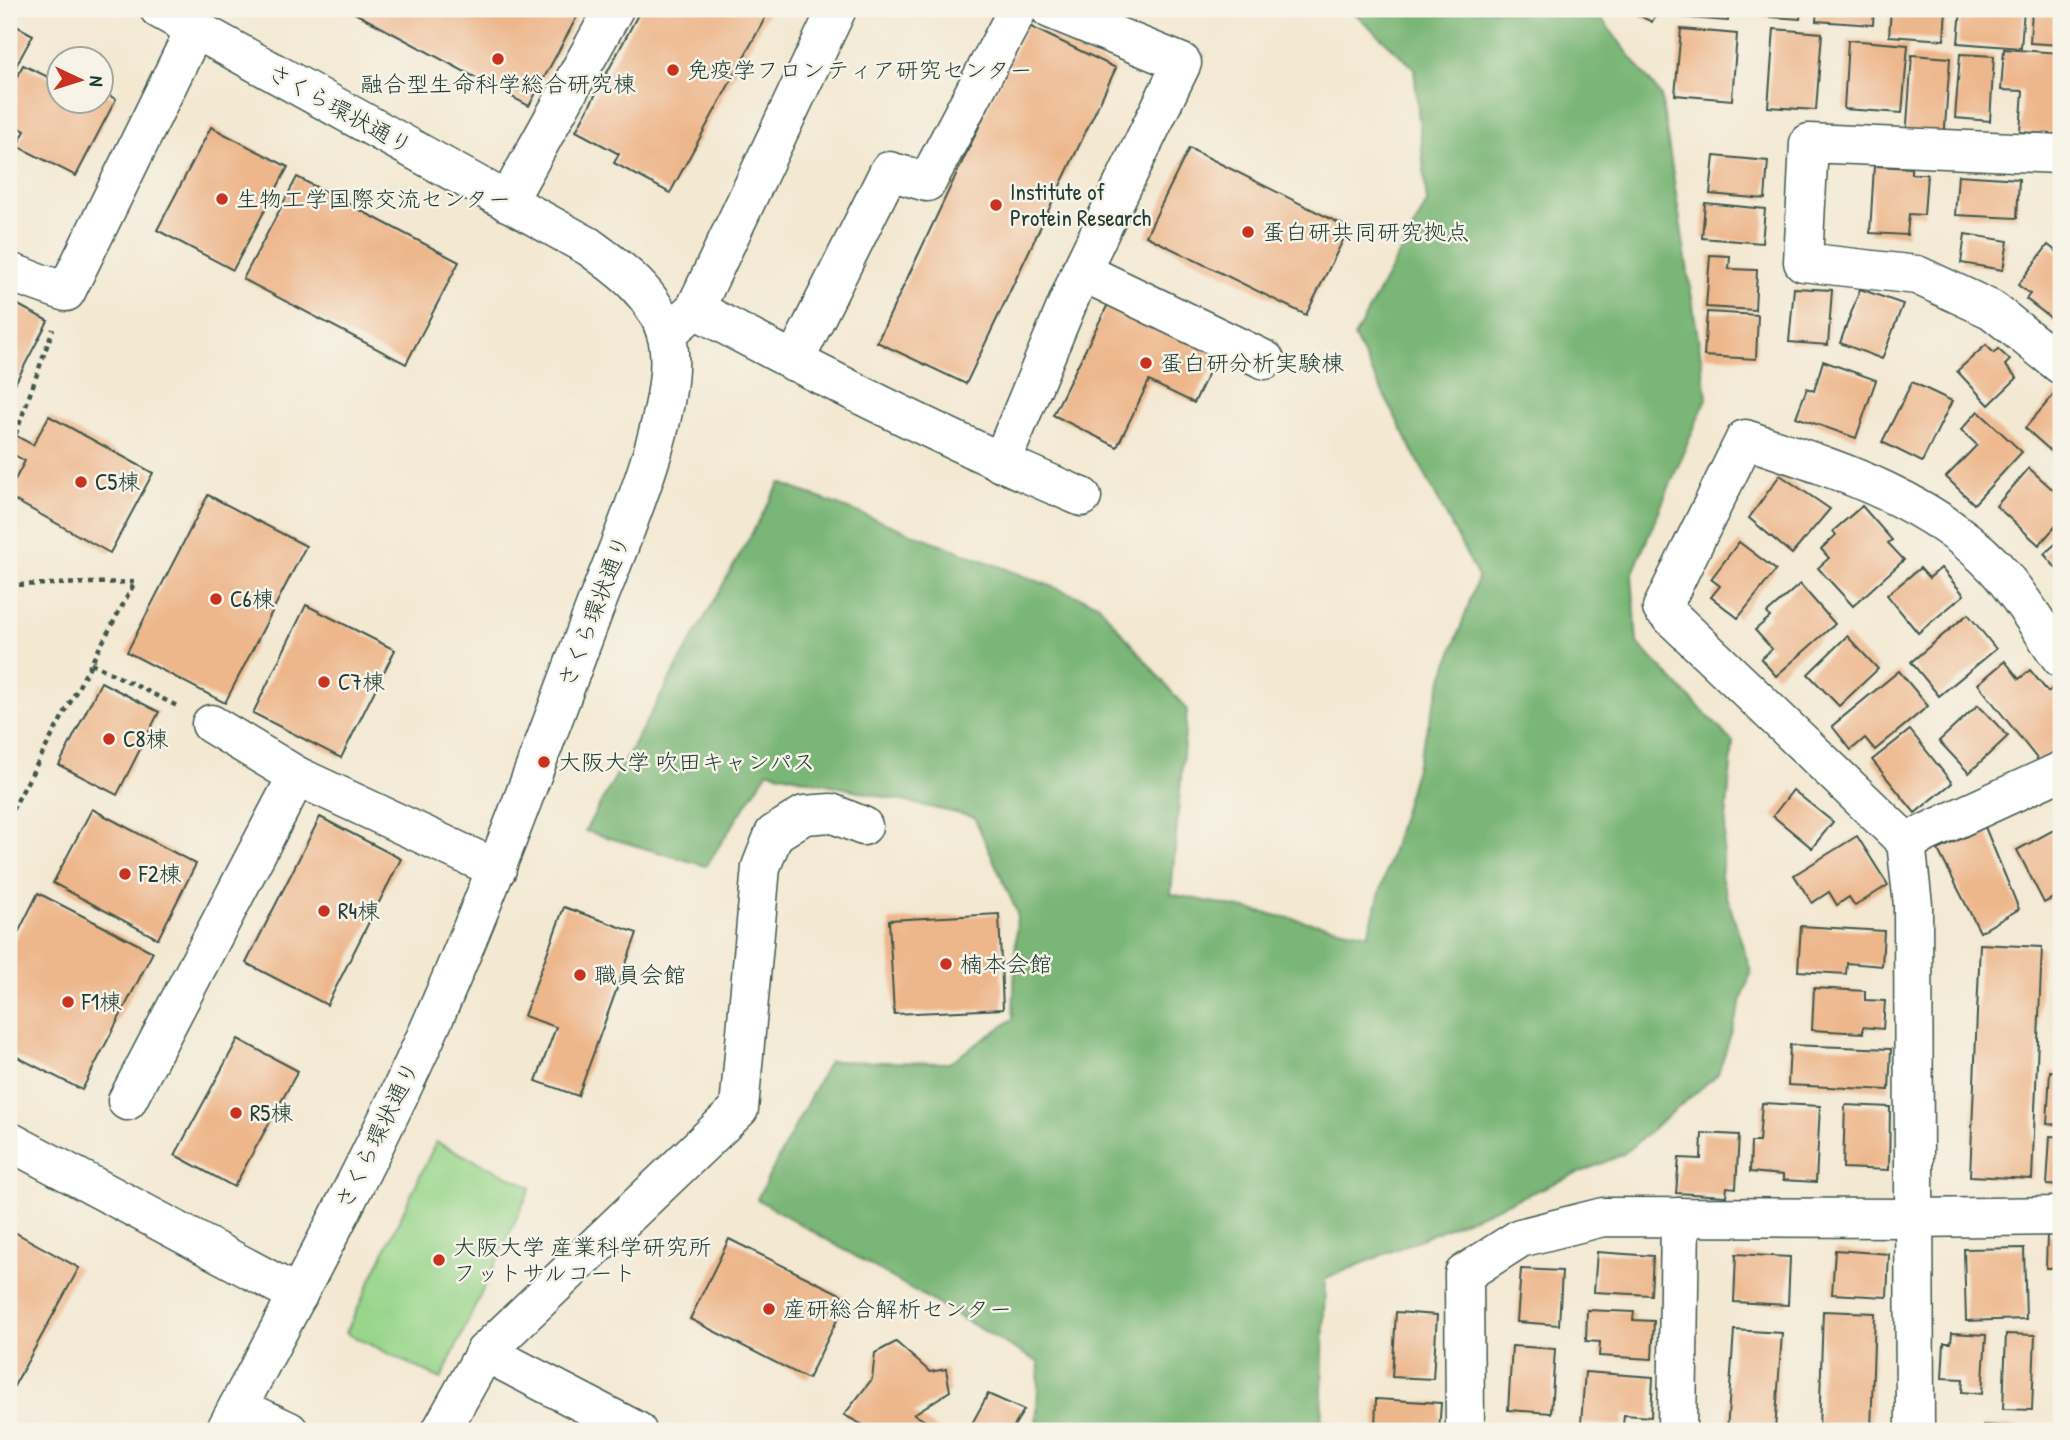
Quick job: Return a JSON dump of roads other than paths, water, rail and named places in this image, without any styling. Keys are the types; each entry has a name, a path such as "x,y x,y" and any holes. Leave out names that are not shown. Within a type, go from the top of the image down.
{"street":[{"name":"さくら環状通り","path":"159,9 588,246 628,275 655,309 666,334 669,370 663,408 640,488 497,869 427,1035 298,1295 231,1419"},
{"path":"508,202 614,9"},
{"path":"666,334 695,309 837,9"},
{"path":"794,362 888,171 927,182 1018,9"},
{"path":"1001,463 1081,271 1182,63 1050,9"},
{"path":"9,272 66,292 195,29"},
{"path":"2061,154 1809,143 1803,262 1917,275 1992,310 2061,365"},
{"path":"1081,271 1265,359"},
{"path":"695,309 794,362 1001,463 1082,497"},
{"path":"1915,1431 1913,905 1906,842 1661,608 1745,439 1863,479 1937,518 1995,568 2061,658"},
{"path":"211,724 297,776 497,869"},
{"path":"1906,842 2061,771"},
{"path":"127,1101 297,776"},
{"path":"441,1431 485,1352 739,1109 761,867 774,834 804,815 831,813 863,826"},
{"path":"9,1140 298,1295"},
{"path":"1465,1431 1464,1274 1520,1238 1603,1217 2061,1216"},
{"path":"1677,1431 1680,1217"},
{"path":"485,1352 637,1431"},
{"path":"231,1419 289,1431"}],"place":[{"name":"融合型生命科学総合研究棟","path":"498,59"},
{"name":"免疫学フロンティア研究センター","path":"673,70"},
{"name":"生物工学国際交流センター","path":"222,199"},
{"name":"Institute of Protein Research","path":"996,205"},
{"name":"蛋白研共同研究拠点","path":"1248,232"},
{"name":"蛋白研分析実験棟","path":"1146,363"},
{"name":"C5棟","path":"81,482"},
{"name":"C6棟","path":"216,599"},
{"name":"C7棟","path":"324,682"},
{"name":"C8棟","path":"109,739"},
{"name":"大阪大学 吹田キャンパス","path":"544,762"},
{"name":"F2棟","path":"125,874"},
{"name":"R4棟","path":"324,911"},
{"name":"楠本会館","path":"946,964"},
{"name":"職員会館","path":"580,975"},
{"name":"F1棟","path":"68,1002"},
{"name":"R5棟","path":"236,1113"},
{"name":"大阪大学 産業科学研究所 フットサルコート","path":"439,1260"},
{"name":"産研総合解析センター","path":"769,1309"}]}
